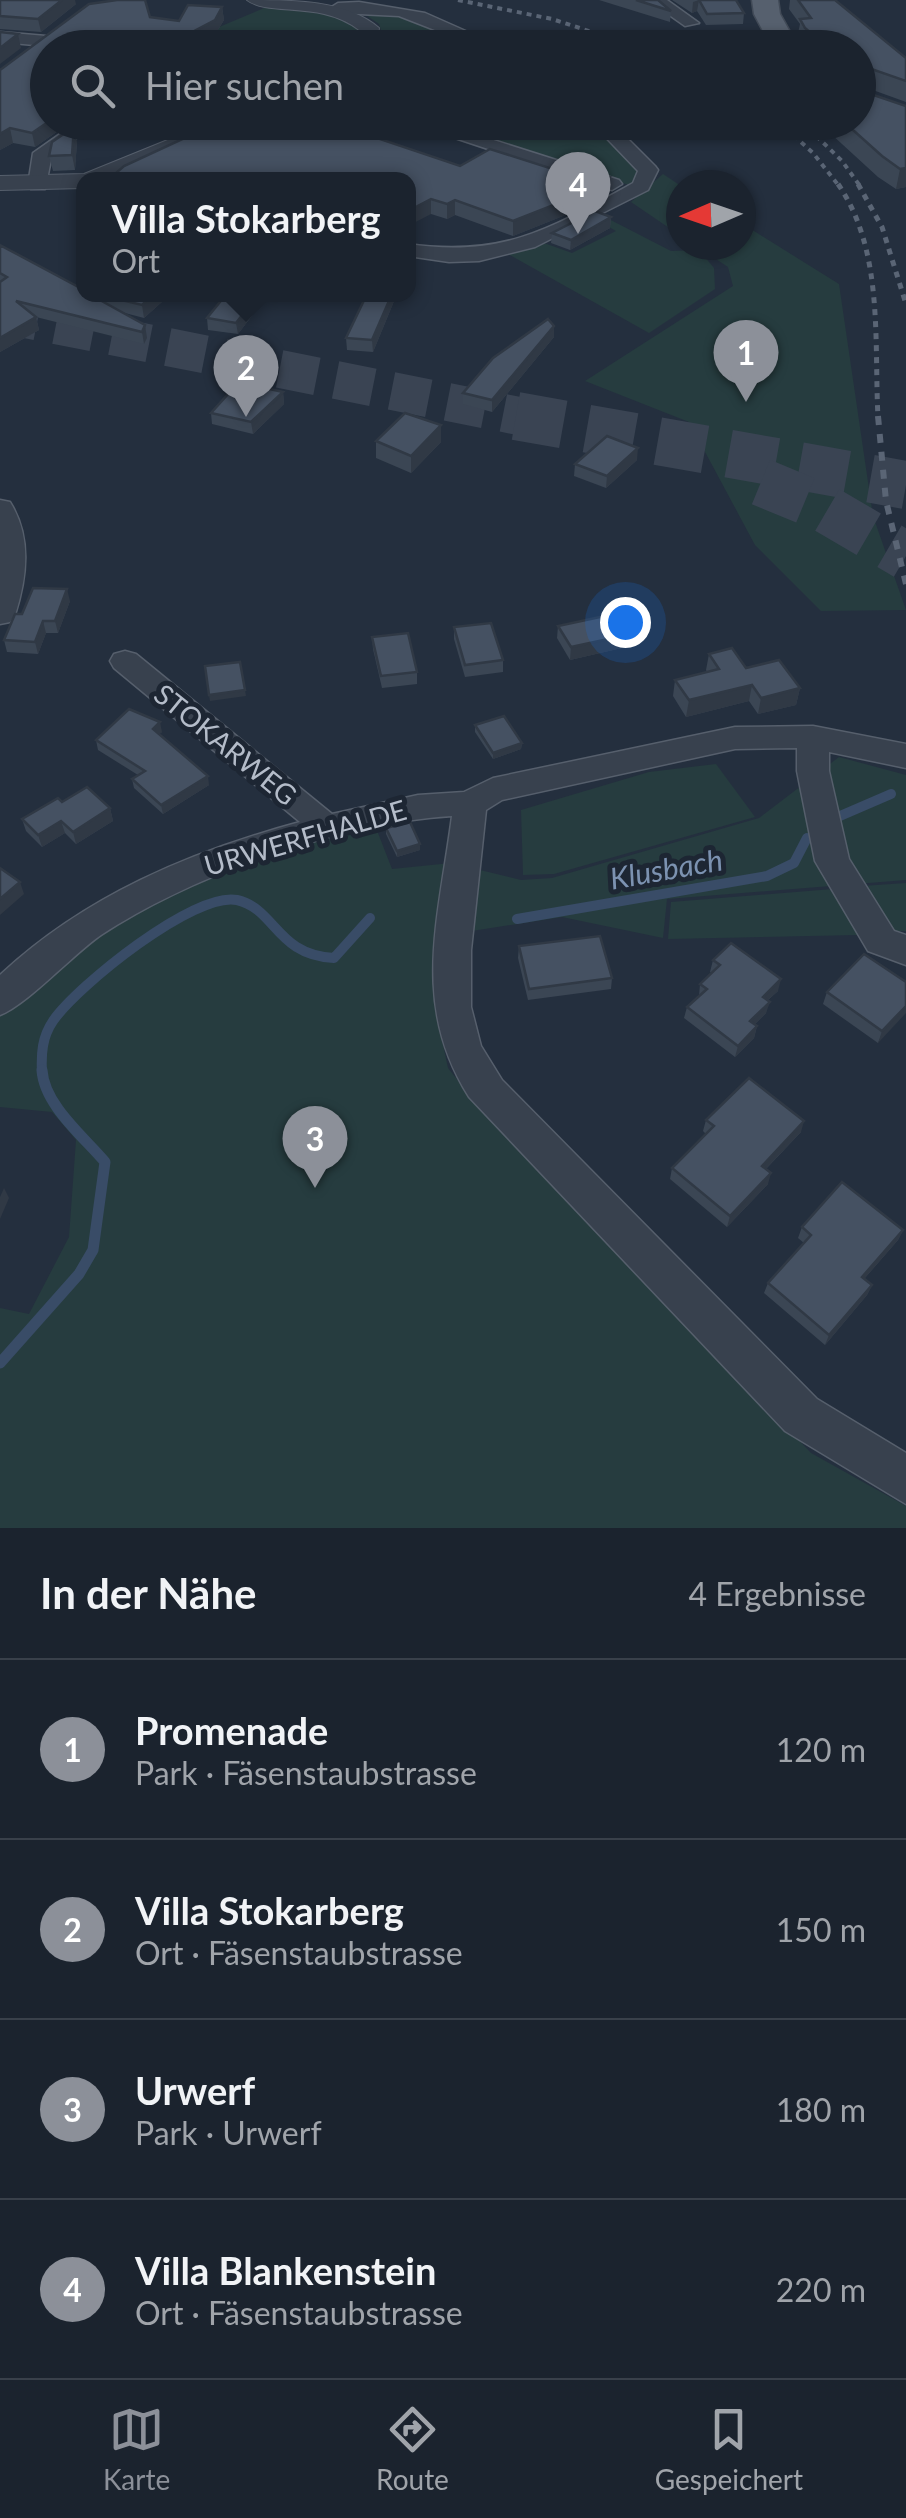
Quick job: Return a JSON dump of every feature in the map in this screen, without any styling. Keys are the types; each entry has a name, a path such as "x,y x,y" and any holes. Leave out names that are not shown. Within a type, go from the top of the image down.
{"main road":[{"path":"765,0 766,14 775,30"}],"street":[{"path":"257,0 416,12 456,30"},
{"path":"656,0 692,24"},
{"path":"338,8 354,14 369,30"},
{"path":"0,37 30,36"},
{"path":"19,62 30,53"},
{"path":"38,186 43,153 63,140"},
{"path":"107,172 187,140"},
{"path":"476,140 637,188"},
{"path":"416,251 456,256 510,248 535,240 637,188 648,170 618,140"},
{"path":"0,183 38,186 76,181"},
{"path":"0,508 11,542 12,564 0,614"},
{"name":"STOKARWEG","path":"125,661 309,810 325,828"},
{"path":"906,756 813,737 735,738 493,790 470,804 451,990 456,1029 469,1063 488,1092 801,1415 906,1480"},
{"path":"813,737 813,771 832,861 881,941 906,950"},
{"name":"URWERFHALDE","path":"0,999 94,920 154,886 241,849 429,802 470,804"}],"green space":[{"path":"276,3 348,18 358,30 212,30"},
{"path":"360,11 416,14 451,30 381,30 379,24"},
{"path":"486,140 611,140 644,171 641,179 629,185"},
{"path":"663,174 666,176 666,226 631,202"},
{"path":"601,215 666,248 666,260 707,260 714,268 715,289 649,333 508,254 544,243 572,253 616,231 593,218"},
{"path":"756,232 839,284 873,516 906,610 821,611 755,545 689,422 585,381 733,286 728,267 718,260 756,260"},
{"path":"839,757 906,775 906,880 667,899 663,938 562,917 440,936 436,1012 448,1068 479,1107 811,1453 906,1506 906,1528 0,1528 0,1308 29,1314 69,1237 76,1140 52,1112 0,1107 0,1013 65,950 239,860 376,828 392,869 451,863 521,880 552,878 759,818"},
{"path":"716,764 755,817 554,874 523,875 521,810 649,772"},
{"path":"906,883 906,931 888,931 862,886"},
{"path":"833,889 858,935 668,939 671,902"}],"building":[{"path":"0,0 62,0 38,19 0,16"},
{"path":"145,0 150,17 179,21 188,5 222,7 215,20 196,30 54,30 89,4"},
{"path":"636,0 658,0 671,11"},
{"path":"699,0 736,0 744,13 707,14"},
{"path":"798,0 835,0 872,30 807,30 800,19 811,18"},
{"path":"0,32 18,34 0,48"},
{"path":"876,33 906,58 906,81 876,71"},
{"path":"30,48 30,133 10,128 0,134 0,70"},
{"path":"876,96 906,106 906,168 900,169 864,140 876,140"},
{"path":"73,140 72,155 49,156 52,142"},
{"path":"180,140 383,140 460,166 490,149 565,173 577,167 609,177 564,201 513,221 455,200 447,204 431,199 416,207 416,172 117,172"},
{"path":"595,211 611,217 571,240 552,233"},
{"path":"0,245 76,286 76,302 103,302 145,325 142,332 16,301 36,317 0,338 0,282 7,277 0,273"},
{"path":"220,302 252,302 236,323 207,318"},
{"path":"363,302 389,302 372,340 346,338"},
{"path":"548,319 554,326 492,400 463,393 493,358"},
{"path":"239,382 283,392 251,422 211,413"},
{"path":"405,413 441,425 411,456 376,441"},
{"path":"607,436 638,448 607,476 575,464"},
{"path":"33,588 67,589 55,621 43,621 35,642 4,640 15,614 22,614"},
{"path":"614,614 627,635 571,647 558,626"},
{"path":"491,623 503,660 465,665 454,627"},
{"path":"408,633 417,672 381,676 372,637"},
{"path":"732,648 746,668 779,660 800,688 761,698 752,685 689,700 675,680 719,669 709,654"},
{"path":"240,662 245,690 209,695 205,666"},
{"path":"129,709 160,722 153,729 208,776 161,805 132,779 145,771 96,740"},
{"path":"504,716 522,743 493,753 475,725"},
{"path":"87,787 110,808 73,832 61,821 38,835 22,819 58,798 62,802"},
{"path":"410,822 420,844 397,851 386,828"},
{"path":"0,868 20,882 0,899"},
{"path":"600,936 612,978 529,989 519,946"},
{"path":"731,943 781,979 763,997 770,1002 750,1021 757,1026 738,1046 687,1007 707,989 700,984 720,965 713,960"},
{"path":"864,954 906,982 906,1006 882,1031 827,992"},
{"path":"749,1078 804,1121 762,1166 771,1173 730,1216 672,1168 714,1126 706,1120"},
{"path":"842,1182 903,1230 862,1277 872,1285 829,1335 768,1283 811,1235 802,1227"}],"waterway":[{"name":"Klusbach","path":"840,816 891,794"},
{"name":"Klusbach","path":"517,919 767,876 794,863 807,838"},
{"name":"Klusbach","path":"42,1070 46,1033 66,1005 138,944 194,910 218,901 237,900 260,912 300,949 334,958 370,918"},
{"name":"Klusbach","path":"0,1363 79,1274 93,1250 105,1162 57,1108 42,1070"}],"tunnel":[{"path":"0,314 529,418"},
{"path":"516,416 906,485"},
{"path":"761,482 824,508 906,556"}],"railway":[{"path":"458,0 586,30"},
{"path":"799,140 839,186"},
{"path":"820,140 860,186"},
{"path":"838,184 853,210 870,267 878,418"},
{"path":"858,184 882,227 906,304"},
{"path":"878,416 886,501 906,584"}],"place":[{"name":"Villa Blankenstein","path":"578,234"},
{"name":"Promenade","path":"746,402"},
{"name":"Villa Stokarberg","path":"246,417"},
{"name":"Urwerf","path":"315,1188"}]}
